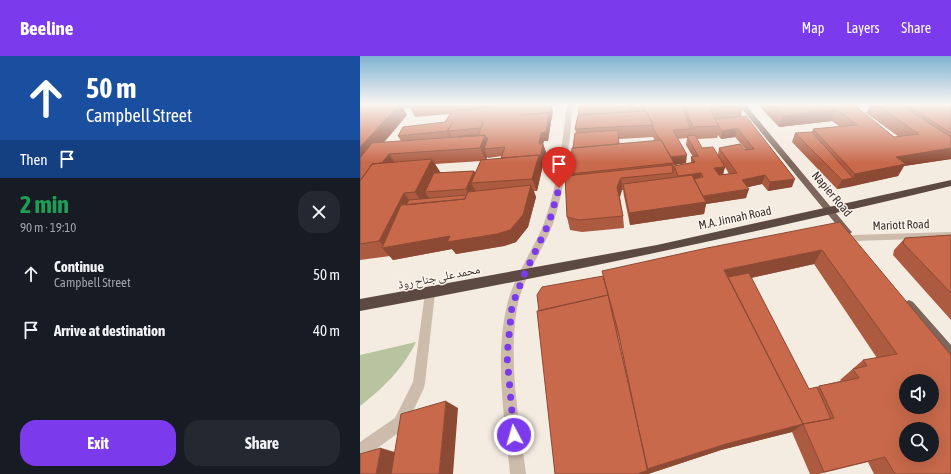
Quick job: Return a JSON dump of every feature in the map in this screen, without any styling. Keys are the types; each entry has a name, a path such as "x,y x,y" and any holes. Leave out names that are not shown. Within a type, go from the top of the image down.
{"highway":[{"name":"M.A. Jinnah Road","path":"524,275 831,212 951,183"},
{"name":"محمد علی جناح روڈ","path":"360,305 524,275"}],"main road":[{"name":"Napier Road","path":"757,124 863,251"},
{"path":"904,299 951,354"}],"street":[{"path":"518,474 507,356 512,306 524,275 549,223 559,188 567,124"},
{"name":"Mariott Road","path":"853,238 951,234"},
{"path":"360,449 367,446 400,423 419,383 430,293"}],"green space":[{"path":"416,342 405,361 392,377 360,406 360,355"}],"building":[{"path":"360,124 382,124 360,147"},
{"path":"432,124 452,124 447,131 398,136 403,127"},
{"path":"452,124 547,124 546,132 541,133 539,144 543,144 540,158 539,155 501,158 505,147 484,149 488,138 486,138 485,135 478,136 481,128 448,131"},
{"path":"576,124 652,124 653,125 575,129"},
{"path":"652,124 689,124 691,129 673,130 687,155 671,157 653,128"},
{"path":"692,124 718,124 719,126 693,127"},
{"path":"717,124 752,124 795,179 770,182 765,175 742,180 749,189 703,196 694,179 703,177 701,173 678,176 674,166 695,162 691,157 698,156 687,136 695,135 702,148 713,147 725,167 714,168 719,175 737,173 719,148 740,144 745,150 754,149 737,128 722,131"},
{"path":"855,124 877,124 894,137 919,134 904,124 930,124 951,137 951,148 896,157 906,164 855,174 813,129 857,125"},
{"path":"936,124 951,124 951,133"},
{"path":"618,130 619,144 573,148 575,133"},
{"path":"812,132 853,178 842,180 795,133"},
{"path":"479,135 478,136 459,137 460,136"},
{"path":"485,135 480,148 389,154 382,163 372,164 360,181 360,158 372,143"},
{"path":"661,140 674,163 570,174 572,148"},
{"path":"539,155 532,179 471,183 481,160"},
{"path":"432,159 415,192 404,193 379,241 360,244 360,181 372,164"},
{"path":"672,165 673,173 621,178 617,187 623,216 579,220 567,217 565,176"},
{"path":"474,171 466,189 425,192 434,173"},
{"path":"692,175 706,202 629,213 623,184"},
{"path":"531,185 523,215 510,230 497,234 447,242 450,236 382,248 401,205 465,199 468,192"},
{"path":"466,195 465,199 406,205 409,200"},
{"path":"840,222 951,355 951,474 895,474 885,457 824,472 803,424 726,444 647,469 618,331 602,271 707,248","holes":["822,250 897,354 863,360 867,366 853,369 859,378 819,386 834,418 803,424 724,270"]},
{"path":"951,235 951,293 903,243 905,238"},
{"path":"749,273 809,389 817,387 831,419 803,424 728,277"},
{"path":"603,276 608,295 539,311 537,295 542,287"},
{"path":"608,295 648,470 638,474 555,474 537,311"},
{"path":"446,401 439,474 391,474 401,414"},
{"path":"381,448 376,474 360,474 360,454"}],"route":[{"path":"514,435 507,356 512,306 524,275 549,223 559,188"}]}
